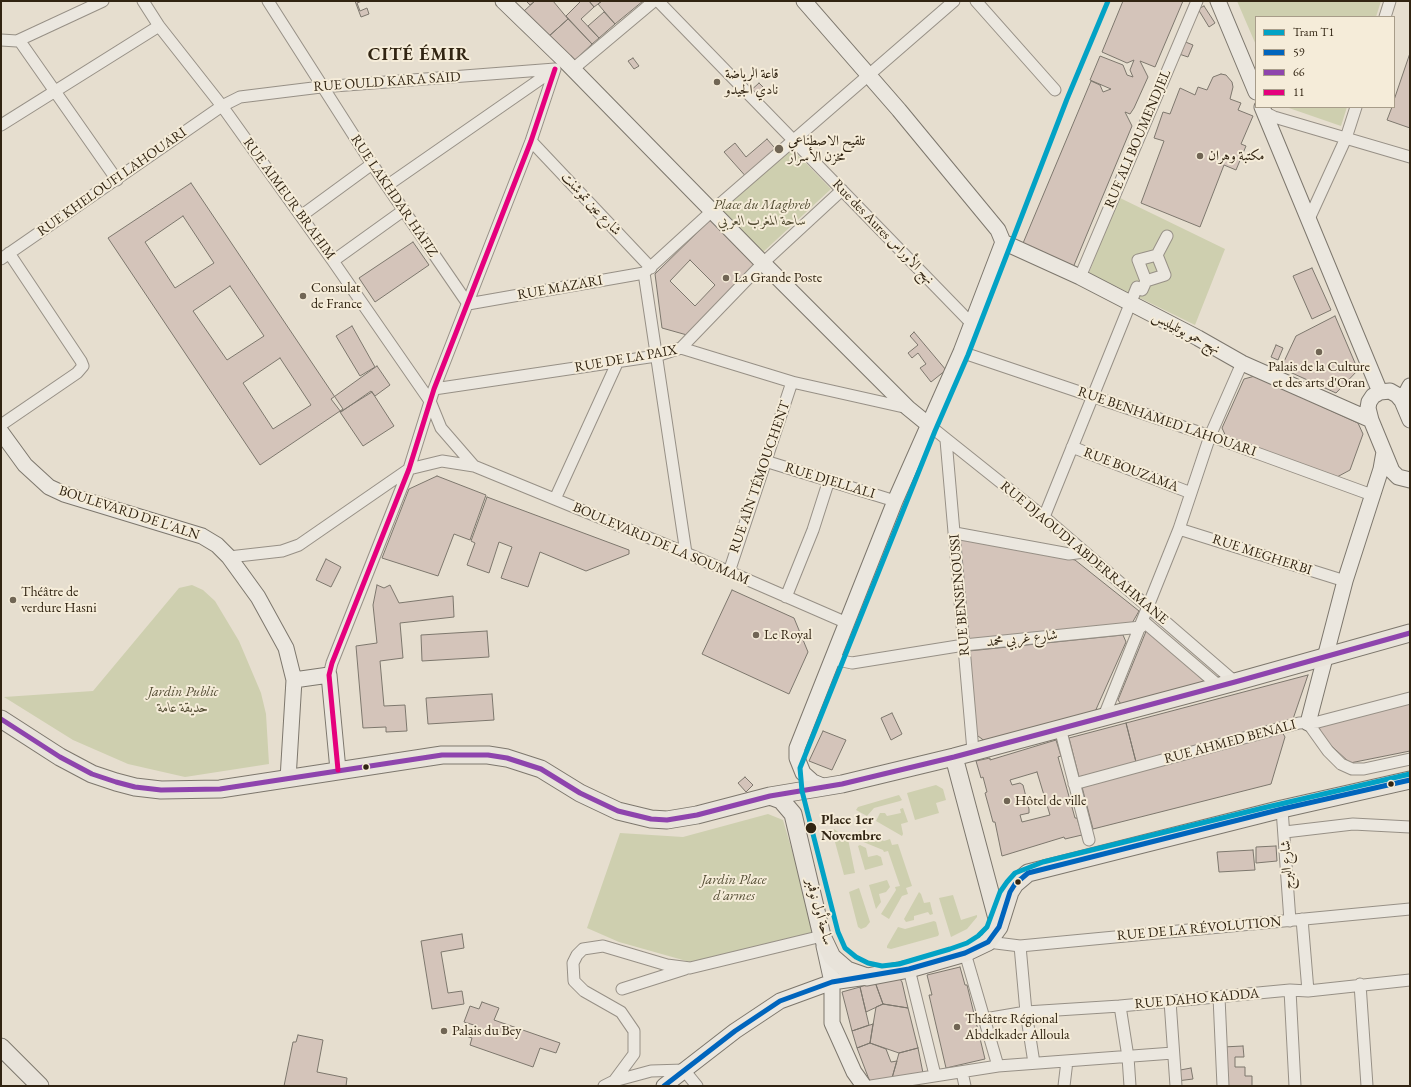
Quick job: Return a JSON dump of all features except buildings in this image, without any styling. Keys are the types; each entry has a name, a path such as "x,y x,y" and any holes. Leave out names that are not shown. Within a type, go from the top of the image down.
{"main road":[{"path":"503,1 564,67 712,211 908,408 930,426"},
{"path":"804,1 869,75 998,230 1003,242 961,352 896,502 797,748 797,758 800,768 807,778 825,787"},
{"path":"1218,1 1255,90"},
{"path":"1263,110 1380,392"},
{"name":"نهج حمو بوتليليس","path":"1003,242 1080,277 1198,338 1242,363 1371,420"},
{"path":"1402,401 1410,386"},
{"path":"1410,420 1402,401 1397,395 1390,391 1380,392 1373,396 1369,402 1368,408 1371,420 1392,471 1398,477 1410,480"},
{"name":"BOULEVARD DE L'ALN","path":"1,432 25,465 49,487 64,494 202,536 217,545 229,557 258,597 275,624 286,648 294,680 288,779"},
{"path":"1308,723 1345,581 1381,468 1384,452"},
{"path":"1,719 60,757 92,774 135,787 173,790 220,789 442,755 488,755 507,758 541,770 600,804 618,811 650,819 681,818 770,796 825,787 954,756 1325,658 1410,633"},
{"path":"294,680 330,675 338,770"},
{"path":"954,756 999,927"},
{"path":"664,1086 780,1001 832,982 909,969 965,953 988,942 999,927 1010,892 1018,881 1028,873 1282,809 1410,780"},
{"name":"ساحة أول نوفمبر","path":"770,796 781,800 788,806 793,814 822,936 832,957 838,965 852,973 866,977"},
{"path":"822,936 832,982 832,1023 854,1072 864,1086"},
{"path":"1,1047 37,1084"}],"street":[{"path":"1,40 19,40 103,1"},
{"name":"RUE AIMEUR BRAHIM","path":"143,1 159,26 222,106 333,261 430,401 441,428 474,466"},
{"name":"RUE LAKHDAR HAFIZ","path":"268,1 321,87 468,304"},
{"path":"388,185 564,67 654,1"},
{"name":"Rue des Aures نهج الأوراس","path":"658,1 972,324"},
{"path":"686,553 656,356 648,270 712,211 954,1"},
{"path":"976,1 1054,90"},
{"name":"RUE ALI BOUMENDJEL","path":"1080,277 1196,1"},
{"path":"1385,16 1390,1"},
{"path":"1,125 159,26"},
{"path":"19,40 116,180"},
{"path":"330,675 332,663 409,469 434,389 531,141 564,67"},
{"name":"RUE OULD KARA SAID","path":"222,106 240,97 321,87 564,67"},
{"name":"RUE KHELOUFI LAHOUARI","path":"5,256 222,106"},
{"path":"1309,219 1346,138 1356,108"},
{"path":"1263,110 1274,117 1410,157"},
{"name":"شارع عين تموشنت","path":"531,141 648,270"},
{"path":"301,216 372,164"},
{"path":"681,348 763,263 842,190"},
{"path":"333,261 404,210"},
{"path":"1044,517 1091,396 1130,303 1137,287 1142,290 1146,280 1138,260 1157,255 1168,236"},
{"path":"1146,280 1165,275 1157,255"},
{"path":"1,425 77,373 83,366 81,361 5,256"},
{"name":"RUE MAZARI","path":"468,304 648,270"},
{"name":"RUE DE LA PAIX","path":"434,389 656,356 681,348 792,382 908,408"},
{"name":"RUE BENHAMED LAHOUARI","path":"961,352 1210,436 1372,495"},
{"path":"555,499 618,361"},
{"path":"1104,716 1149,608 1179,529 1210,436 1242,363"},
{"name":"RUE AÏN TÉMOUCHENT","path":"728,572 792,382"},
{"name":"RUE DJAOUDI ABDERRAHMANE","path":"930,426 1044,517 1149,608 1227,684"},
{"name":"RUE BENSENOUSSI","path":"946,440 973,751"},
{"name":"RUE BOUZAMA","path":"1072,447 1191,494"},
{"path":"229,557 282,551 299,545 409,469 442,461 474,466"},
{"name":"RUE DJELLALI","path":"765,461 896,502"},
{"name":"BOULEVARD DE LA SOUMAM","path":"474,466 686,553 847,623"},
{"path":"786,597 813,530 829,480"},
{"name":"RUE MEGHERBI","path":"1179,529 1345,581"},
{"path":"955,533 1069,554 1084,552"},
{"path":"1142,624 1227,684"},
{"name":"شارع غربي محمد","path":"832,658 852,663 964,645 1142,624"},
{"name":"RUE AHMED BENALI","path":"1074,784 1299,723 1318,722 1410,698"},
{"path":"1308,723 1328,751 1341,764 1352,769 1364,770 1410,760"},
{"path":"1060,728 1089,840"},
{"name":"شارع البرج","path":"1282,809 1285,832 1290,921"},
{"path":"1285,832 1353,824 1410,827"},
{"name":"RUE DE LA RÉVOLUTION","path":"988,942 1020,946 1410,909"},
{"path":"1302,919 1308,991"},
{"path":"622,989 690,968 822,936"},
{"path":"609,1083 634,1054 634,1031 621,1012 584,991 574,980 573,963 577,955 583,949 604,946 667,965 690,968"},
{"path":"1020,946 1026,1012 1034,1063"},
{"path":"965,953 998,1066"},
{"path":"909,969 935,1075"},
{"name":"RUE DAHO KADDA","path":"985,1018 1026,1012 1120,1006 1290,990 1308,991 1360,984 1410,980"},
{"path":"1360,984 1367,1086"},
{"path":"1290,990 1295,1086"},
{"path":"1219,997 1223,1086"},
{"path":"1170,1001 1176,1086"},
{"path":"1120,1006 1128,1057 1130,1086"},
{"path":"871,1086 998,1066 1173,1053"},
{"path":"1064,1086 1067,1061"},
{"path":"609,1083 651,1071 684,1070 697,1086"},
{"path":"962,1072 965,1086"}],"green space":[{"path":"1237,1 1381,1 1376,16 1255,16 1255,43"},
{"path":"1289,108 1347,108 1341,126"},
{"name":"Place du Maghreb ساحة المغرب العربي","path":"792,149 831,189 761,254 718,212"},
{"path":"1118,197 1225,249 1195,325 1089,273"},
{"name":"Jardin Public حديقة عامة","path":"192,585 203,590 215,601 239,641 261,693 266,714 269,764 185,777 128,764 73,740 4,697 93,691 179,588"},
{"path":"936,785 943,789 946,800 936,803 939,813 915,820 907,793"},
{"path":"899,795 902,800 874,808 867,816 856,810 858,807"},
{"path":"903,808 908,822 901,824 902,836 876,821 880,813 885,813 887,816 901,813 900,809"},
{"name":"Jardin Place d'armes","path":"768,814 783,820 816,932 690,962 619,942 587,928 620,833 683,837"},
{"path":"834,829 848,839 855,873 844,875 832,831"},
{"path":"859,831 884,841 890,839 892,845 898,844 912,886 906,888 908,894 902,896 889,919 881,914 896,890 895,887 900,886 888,851 884,852 883,850 856,839"},
{"path":"860,845 866,848 868,857 877,855 881,857 883,865 865,870 858,846"},
{"path":"887,880 890,887 886,892 879,894 881,902 876,909 869,885"},
{"path":"859,888 870,922 866,927 861,929 858,927 849,892"},
{"path":"919,892 924,903 930,902 933,914 930,915 928,912 914,916 914,920 906,922 904,919"},
{"path":"953,895 961,920 977,915 977,917 967,929 951,937 939,898"},
{"path":"934,921 936,922 939,934 938,936 891,949 887,948 898,927 905,929"}],"tram line":[{"name":"T1","path":"1108,1 1067,99 968,355 935,431 800,768 802,791 838,932 845,948 856,957 868,963 882,966 899,964 967,943 978,936 987,927 1000,892 1007,882 1015,873 1043,862 1263,808 1410,774"}],"transit line":[{"name":"11","path":"338,770 329,675 332,663 409,469 434,389 531,141 555,69"},
{"name":"66","path":"1,719 60,757 92,774 135,787 161,790 220,789 442,755 488,755 507,758 541,769 580,793 618,811 651,819 667,820 697,815 770,796 842,784 954,757 1235,682 1410,633"},
{"name":"59","path":"664,1086 735,1031 780,1001 832,982 909,969 965,953 988,942 999,927 1010,892 1015,884 1028,873 1282,809 1410,780"}],"place":[{"name":"قاعة الرياضة نادي الجيدو","path":"717,82"},
{"name":"تلقيح الاصطناعي مخزن الأسرار","path":"779,149"},
{"name":"مكتبة وهران","path":"1200,156"},
{"name":"La Grande Poste","path":"726,278"},
{"name":"Consulat de France","path":"303,296"},
{"name":"Palais de la Culture et des arts d'Oran","path":"1319,352"},
{"name":"Théâtre de verdure Hasni","path":"13,600"},
{"name":"Le Royal","path":"756,635"},
{"name":"Hôtel de ville","path":"1007,801"},
{"name":"Place 1er Novembre","path":"811,828"},
{"name":"Théâtre Régional Abdelkader Alloula","path":"957,1027"},
{"name":"Palais du Bey","path":"444,1031"}],"district":[{"name":"CITÉ ÉMIR","path":"419,55"}]}
